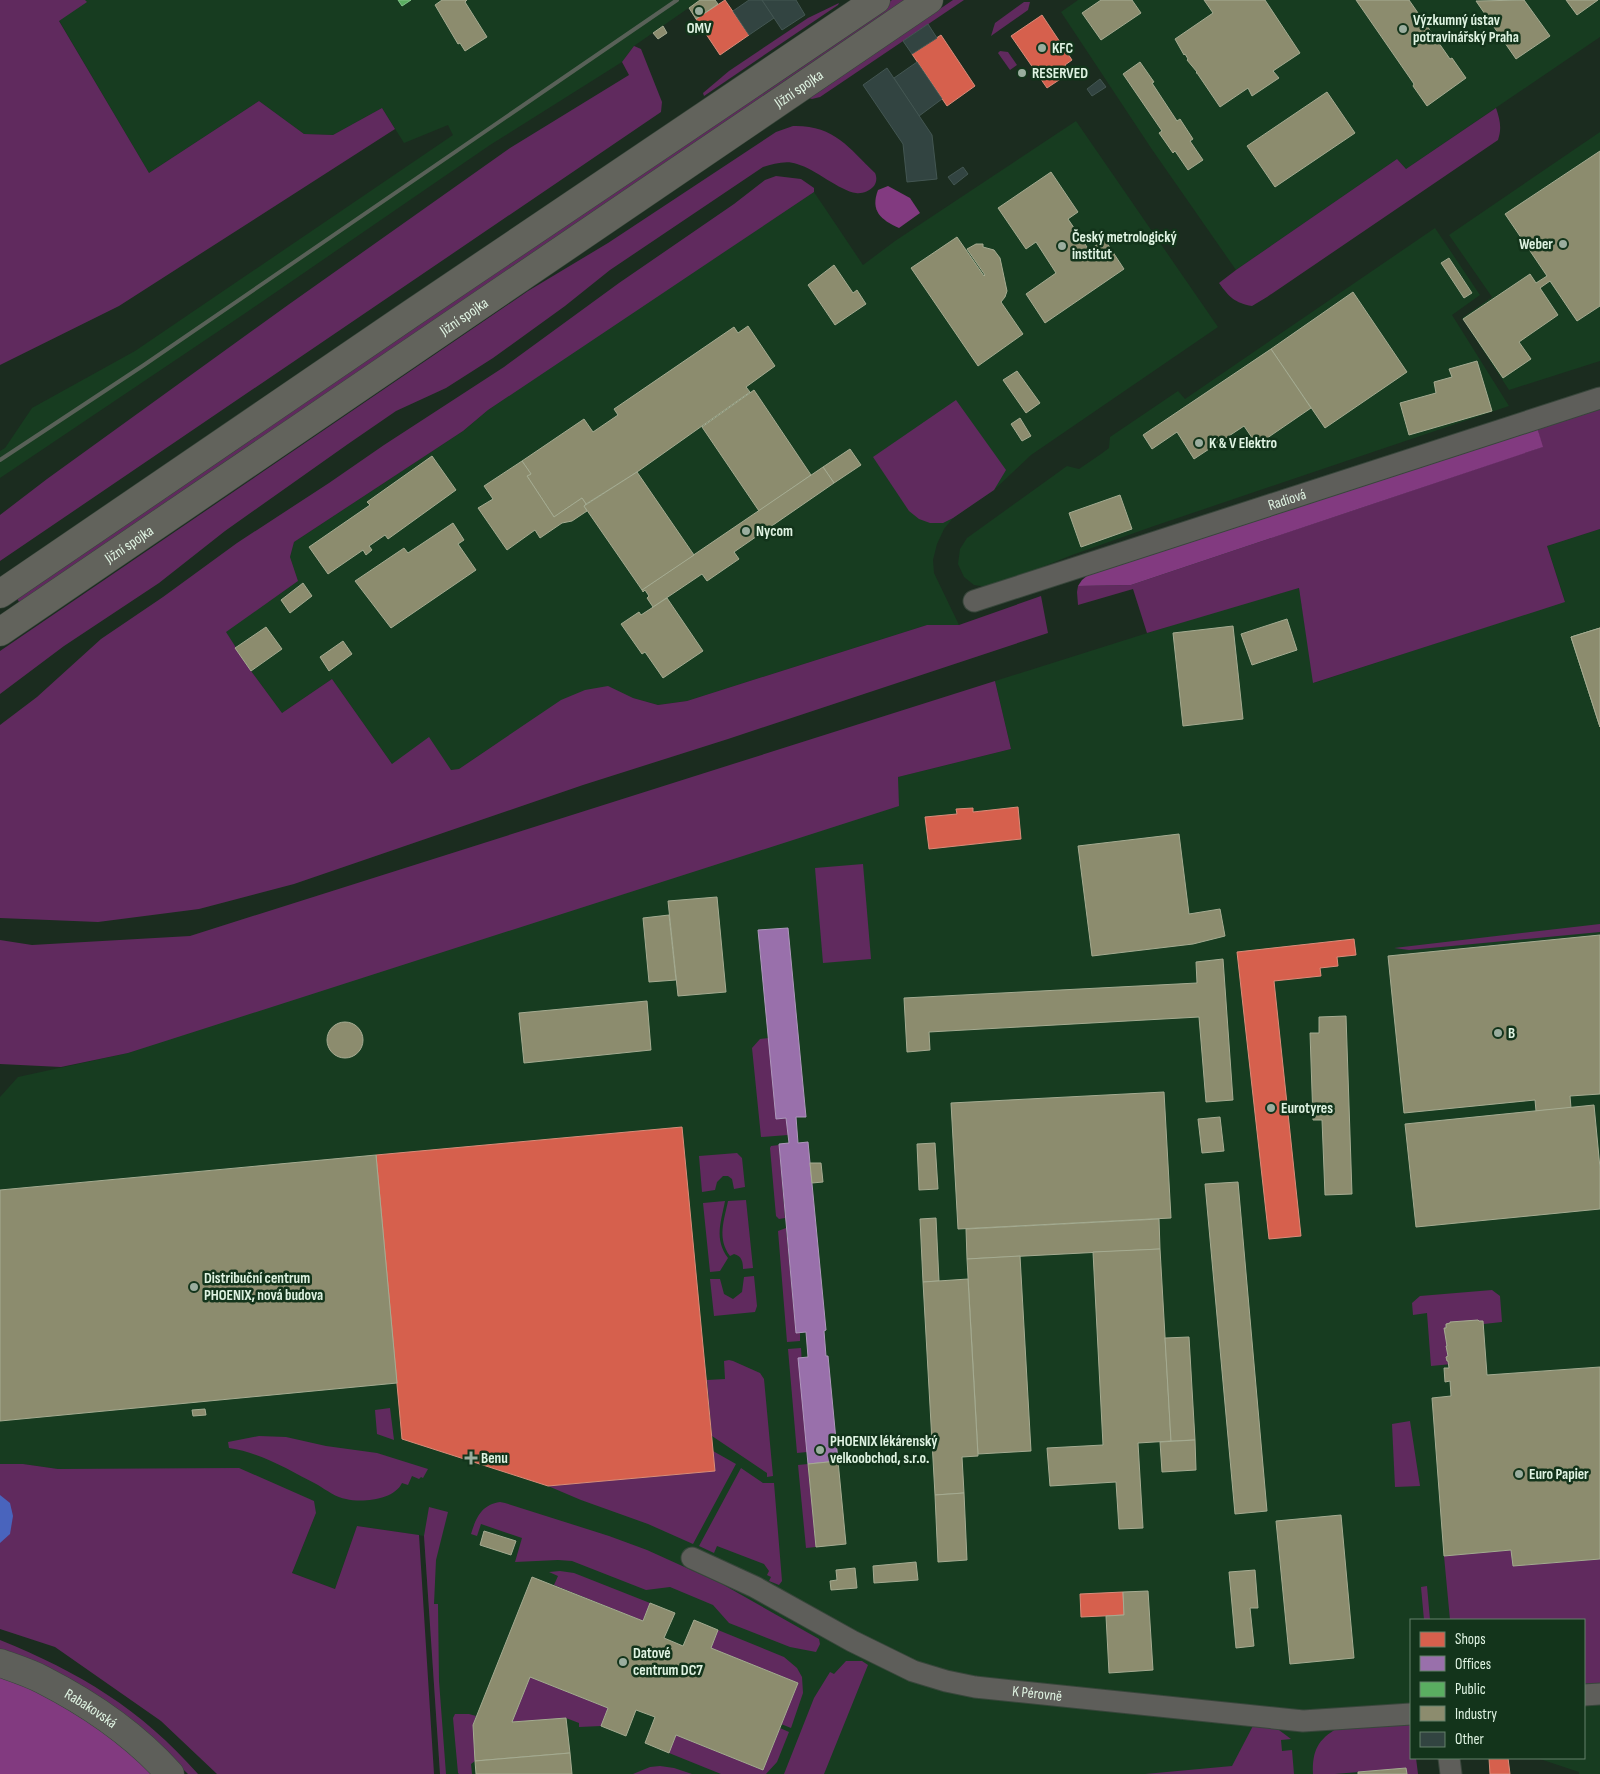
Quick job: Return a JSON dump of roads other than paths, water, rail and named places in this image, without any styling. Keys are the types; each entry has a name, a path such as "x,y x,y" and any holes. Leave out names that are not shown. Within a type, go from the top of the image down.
{"highway":[{"name":"Jižní spojka","path":"0,594 876,0"},
{"name":"Jižní spojka","path":"0,632 929,0"}],"main road":[{"name":"Rabakovská","path":"0,1663 42,1679 95,1710 130,1736 170,1774"}],"street":[{"name":"Radiová","path":"974,600 1600,398"},
{"name":"K Pérovně","path":"692,1558 755,1587 852,1641 904,1667 946,1681 976,1687 1303,1721 1410,1714"},
{"path":"1585,1695 1600,1694"},
{"path":"1449,1759 1451,1774"}],"water":[{"path":"0,1495 10,1503 13,1516 10,1534 0,1543"}],"railway":[{"path":"0,460 144,365 677,0"}],"place":[{"name":"OMV","path":"699,11"},
{"name":"Výzkumný ústav potravinářský Praha","path":"1403,29"},
{"name":"KFC","path":"1042,48"},
{"name":"RESERVED","path":"1022,73"},
{"name":"Weber","path":"1563,244"},
{"name":"Český metrologický institut","path":"1062,246"},
{"name":"K & V Elektro","path":"1199,443"},
{"name":"Nycom","path":"746,531"},
{"name":"B","path":"1498,1033"},
{"name":"Eurotyres","path":"1271,1108"},
{"name":"Distribuční centrum PHOENIX, nová budova","path":"194,1287"},
{"name":"PHOENIX lékárenský velkoobchod, s.r.o.","path":"820,1450"},
{"name":"Benu","path":"471,1458"},
{"name":"Euro Papier","path":"1519,1474"},
{"name":"Datové centrum DC7","path":"623,1662"}]}
